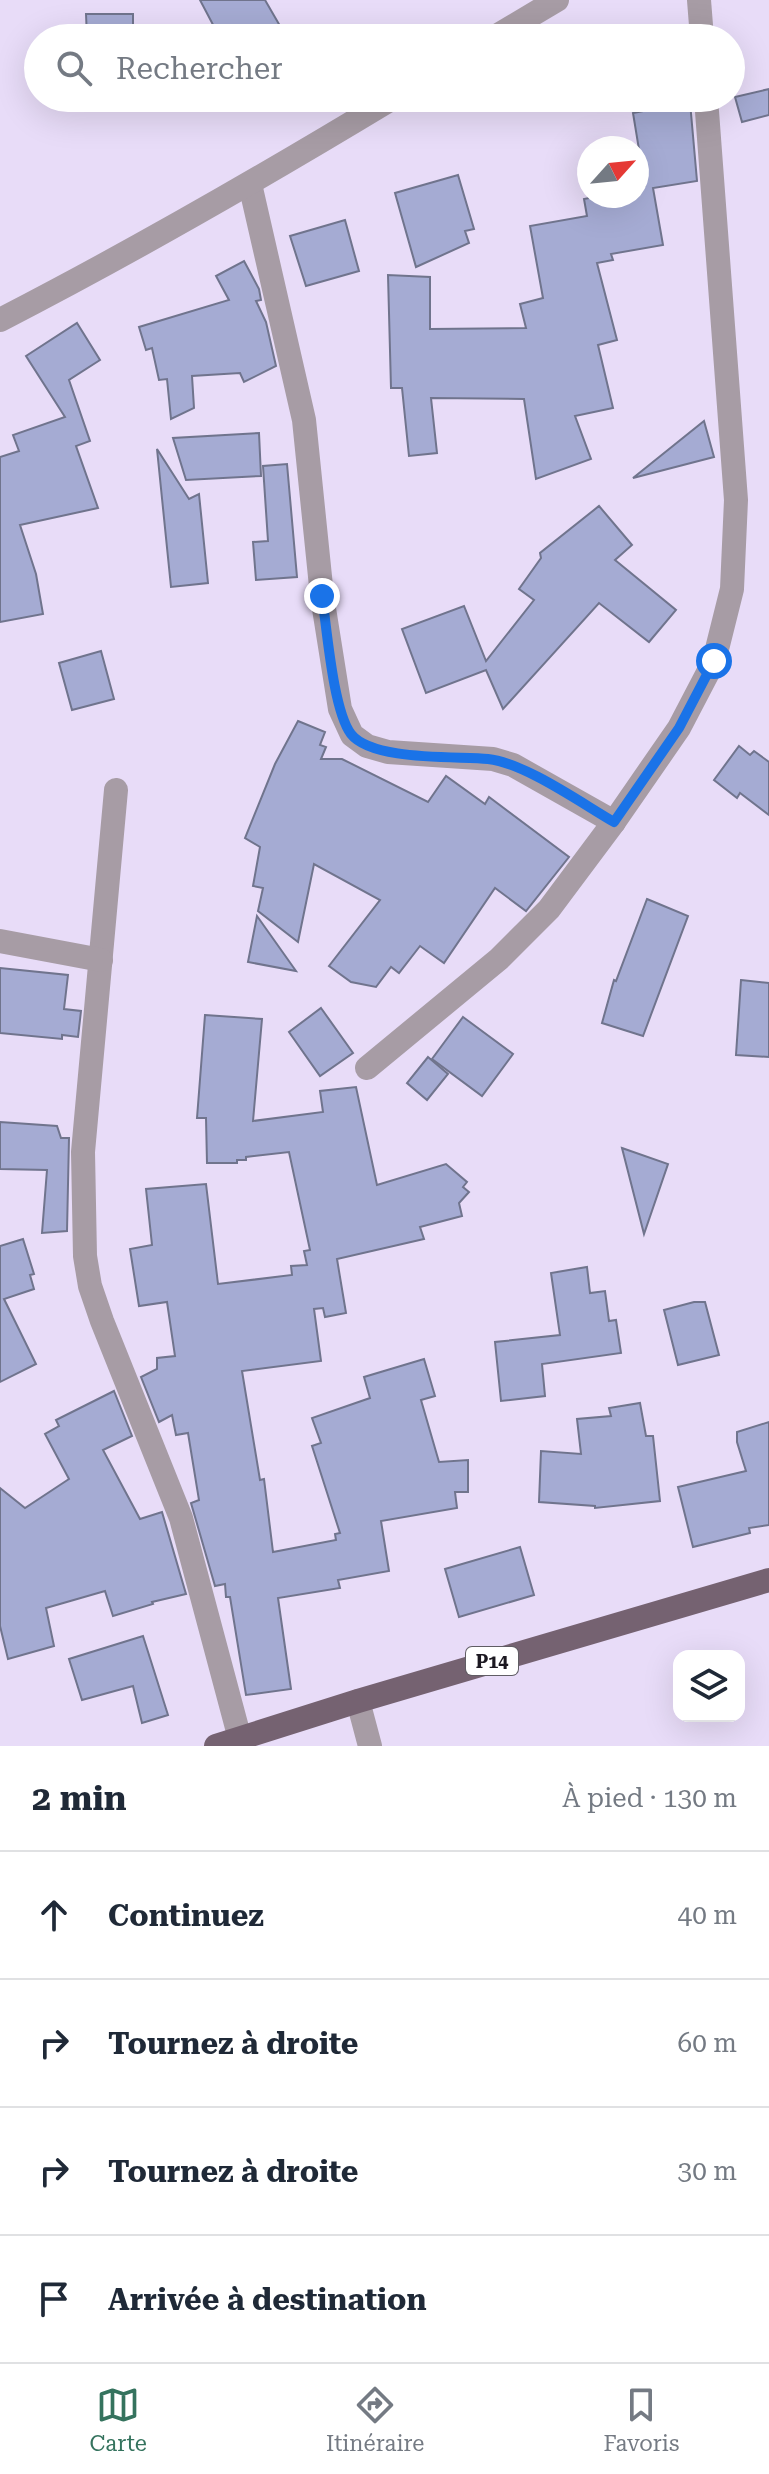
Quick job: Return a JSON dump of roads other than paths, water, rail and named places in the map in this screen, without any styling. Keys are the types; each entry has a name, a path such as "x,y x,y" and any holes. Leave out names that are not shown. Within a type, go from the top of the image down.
{"main road":[{"name":"P14","path":"216,1746 769,1580"}],"street":[{"path":"520,10 557,0"},
{"path":"699,0 701,24"},
{"path":"0,320 87,276 370,112"},
{"path":"367,1068 499,959 549,909 679,728 714,661 732,589 736,500 707,112"},
{"path":"250,184 304,420 322,596 340,709 352,735 367,746 388,752 493,759 513,765 614,822"},
{"path":"116,790 83,1152 85,1256 90,1286 102,1321 181,1518 240,1739"},
{"path":"0,941 101,960"},
{"path":"358,1701 370,1746"}]}
